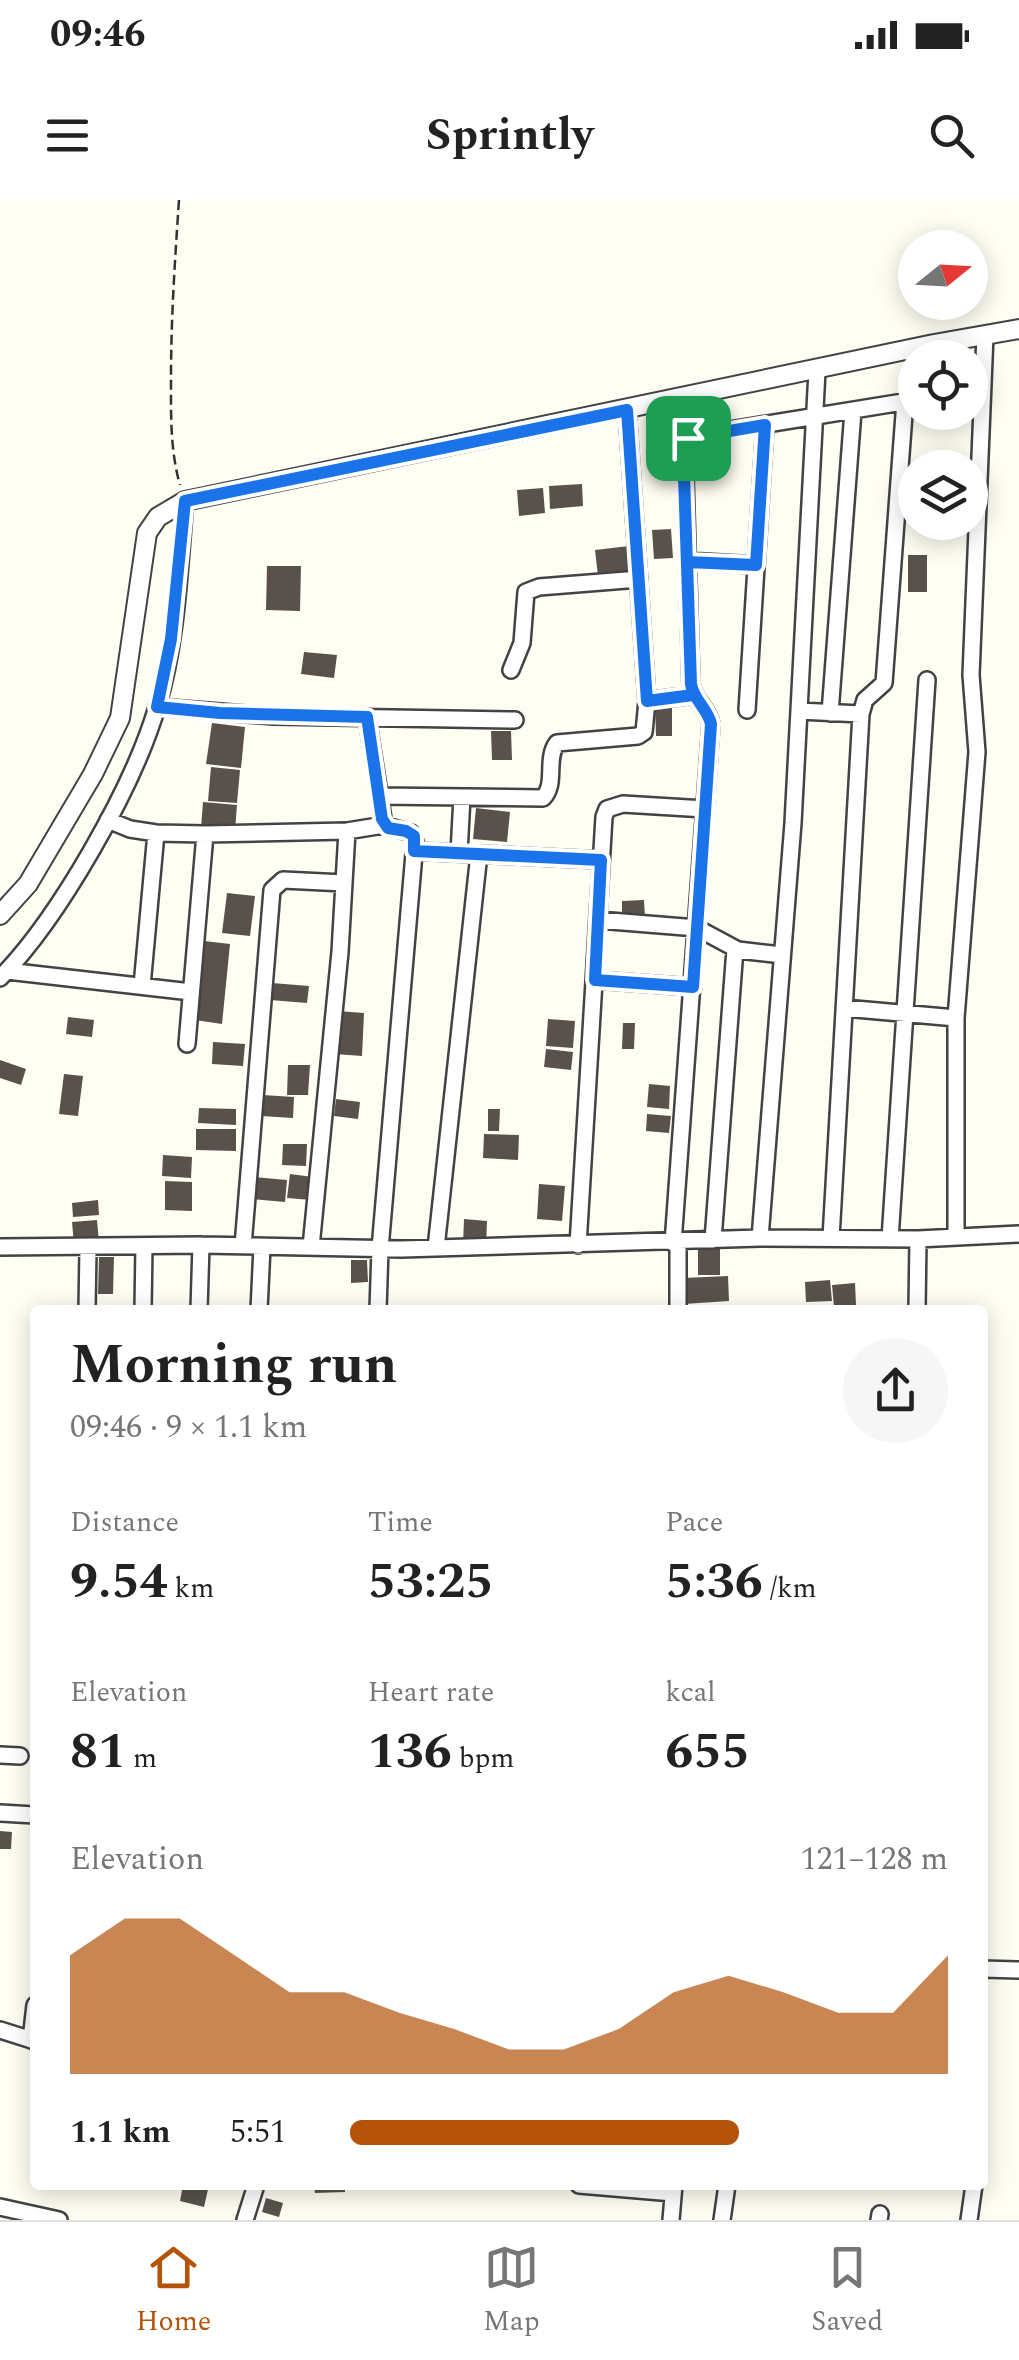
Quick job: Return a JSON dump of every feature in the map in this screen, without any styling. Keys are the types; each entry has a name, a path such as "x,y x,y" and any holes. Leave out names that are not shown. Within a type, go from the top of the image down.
{"street":[{"path":"0,916 28,884 93,774 120,718 147,532 158,517 185,501 1019,329"},
{"path":"984,340 985,335"},
{"path":"760,1238 799,711 817,371"},
{"path":"678,1305 676,1242 711,724 693,695 684,441 693,436 898,402"},
{"path":"378,796 544,798 549,791 553,746 638,736 644,732 647,701 627,410"},
{"path":"830,713 853,410"},
{"path":"747,710 765,425"},
{"path":"831,1238 861,714 865,700 880,689 886,676 907,430"},
{"path":"956,1237 956,1018 977,752 971,676 976,430"},
{"path":"3,975 42,925 108,820 157,707 171,639 185,501"},
{"path":"687,562 756,565"},
{"path":"511,670 522,644 526,592 539,587 638,579"},
{"path":"890,1239 927,680"},
{"path":"647,701 693,695"},
{"path":"157,707 220,713 515,720"},
{"path":"799,711 861,714"},
{"path":"367,717 384,824"},
{"path":"458,853 462,797"},
{"path":"578,1245 604,817 613,806 705,809"},
{"path":"108,820 156,833 346,832 384,824 414,836 378,1305"},
{"path":"311,1247 340,952 346,832"},
{"path":"142,986 156,833"},
{"path":"186,1044 204,834"},
{"path":"414,851 601,860"},
{"path":"436,1248 479,854"},
{"path":"243,1246 272,890 283,880 344,882"},
{"path":"598,920 698,928 735,949 782,955"},
{"path":"713,1240 735,949"},
{"path":"3,975 191,992"},
{"path":"595,980 693,987"},
{"path":"844,1008 956,1018"},
{"path":"0,1247 202,1245 380,1249 1019,1234"},
{"path":"917,1305 918,1239"},
{"path":"199,1305 202,1245"},
{"path":"144,1246 144,1305"},
{"path":"259,1305 262,1247"},
{"path":"88,1248 88,1305"},
{"path":"0,1755 20,1756"},
{"path":"0,1813 30,1814"},
{"path":"988,1970 1019,1970"},
{"path":"0,2030 30,2039"},
{"path":"245,2220 254,2190"},
{"path":"671,2220 673,2190"},
{"path":"722,2220 726,2190"},
{"path":"969,2220 973,2190"},
{"path":"0,2206 59,2220"}],"path":[{"path":"178,200 171,426 174,465 185,501"}],"building":[{"path":"582,484 583,506 550,509 549,486"},
{"path":"543,488 545,513 519,516 517,490"},
{"path":"671,529 673,558 654,559 652,530"},
{"path":"629,546 632,572 598,576 595,550"},
{"path":"908,555 927,555 927,592 908,592"},
{"path":"267,566 301,566 300,611 266,610"},
{"path":"304,652 337,655 334,678 301,674"},
{"path":"655,707 672,707 672,736 656,736"},
{"path":"212,723 245,727 241,768 206,764"},
{"path":"491,731 511,731 512,760 492,760"},
{"path":"211,767 240,770 237,803 208,801"},
{"path":"203,802 237,805 235,831 201,828"},
{"path":"476,808 510,812 507,842 473,839"},
{"path":"227,893 255,896 250,936 222,933"},
{"path":"644,900 645,918 622,919 622,901"},
{"path":"204,941 230,944 222,1024 195,1020"},
{"path":"272,983 309,986 307,1003 270,1000"},
{"path":"338,1011 364,1013 362,1056 335,1054"},
{"path":"68,1017 94,1020 92,1037 66,1034"},
{"path":"548,1019 575,1021 573,1048 546,1046"},
{"path":"623,1023 635,1023 634,1049 622,1049"},
{"path":"213,1042 245,1044 243,1066 212,1064"},
{"path":"546,1049 573,1052 571,1070 544,1067"},
{"path":"0,1060 26,1069 21,1085 0,1078"},
{"path":"288,1065 310,1065 308,1095 287,1095"},
{"path":"64,1074 83,1076 78,1116 59,1114"},
{"path":"649,1084 670,1086 669,1109 647,1107"},
{"path":"263,1095 294,1097 293,1118 261,1116"},
{"path":"336,1099 360,1102 358,1119 334,1116"},
{"path":"199,1108 236,1109 236,1125 198,1123"},
{"path":"488,1109 500,1109 499,1131 488,1131"},
{"path":"647,1114 671,1116 669,1133 646,1131"},
{"path":"196,1129 236,1129 236,1151 196,1150"},
{"path":"484,1134 519,1135 518,1160 483,1158"},
{"path":"283,1144 307,1144 306,1166 282,1165"},
{"path":"163,1155 192,1157 191,1178 162,1176"},
{"path":"290,1174 313,1177 311,1200 287,1198"},
{"path":"253,1177 287,1180 285,1202 252,1199"},
{"path":"165,1181 192,1182 192,1211 165,1210"},
{"path":"539,1184 565,1186 562,1221 537,1219"},
{"path":"98,1200 99,1215 73,1217 72,1203"},
{"path":"464,1219 487,1221 486,1246 463,1245"},
{"path":"97,1220 99,1243 74,1244 72,1222"},
{"path":"698,1249 720,1249 720,1275 698,1275"},
{"path":"99,1257 114,1257 113,1294 98,1294"},
{"path":"351,1260 367,1260 368,1282 351,1283"},
{"path":"728,1276 729,1301 684,1304 683,1278"},
{"path":"830,1280 832,1301 806,1302 805,1282"},
{"path":"855,1283 856,1305 834,1305 832,1285"},
{"path":"0,1831 12,1832 11,1849 0,1849"},
{"path":"182,2190 208,2190 204,2207 180,2201"},
{"path":"315,2190 345,2190 345,2192"},
{"path":"266,2198 283,2203 279,2217 262,2212"}],"route":[{"path":"688,438 683,446 691,684 693,695 647,701 627,410 185,501 171,639 157,707 273,716 367,717 382,819 388,828 414,836 414,851 601,860 595,980 693,987 711,724 696,701 691,684 687,562 756,565 765,425 688,438"}]}
